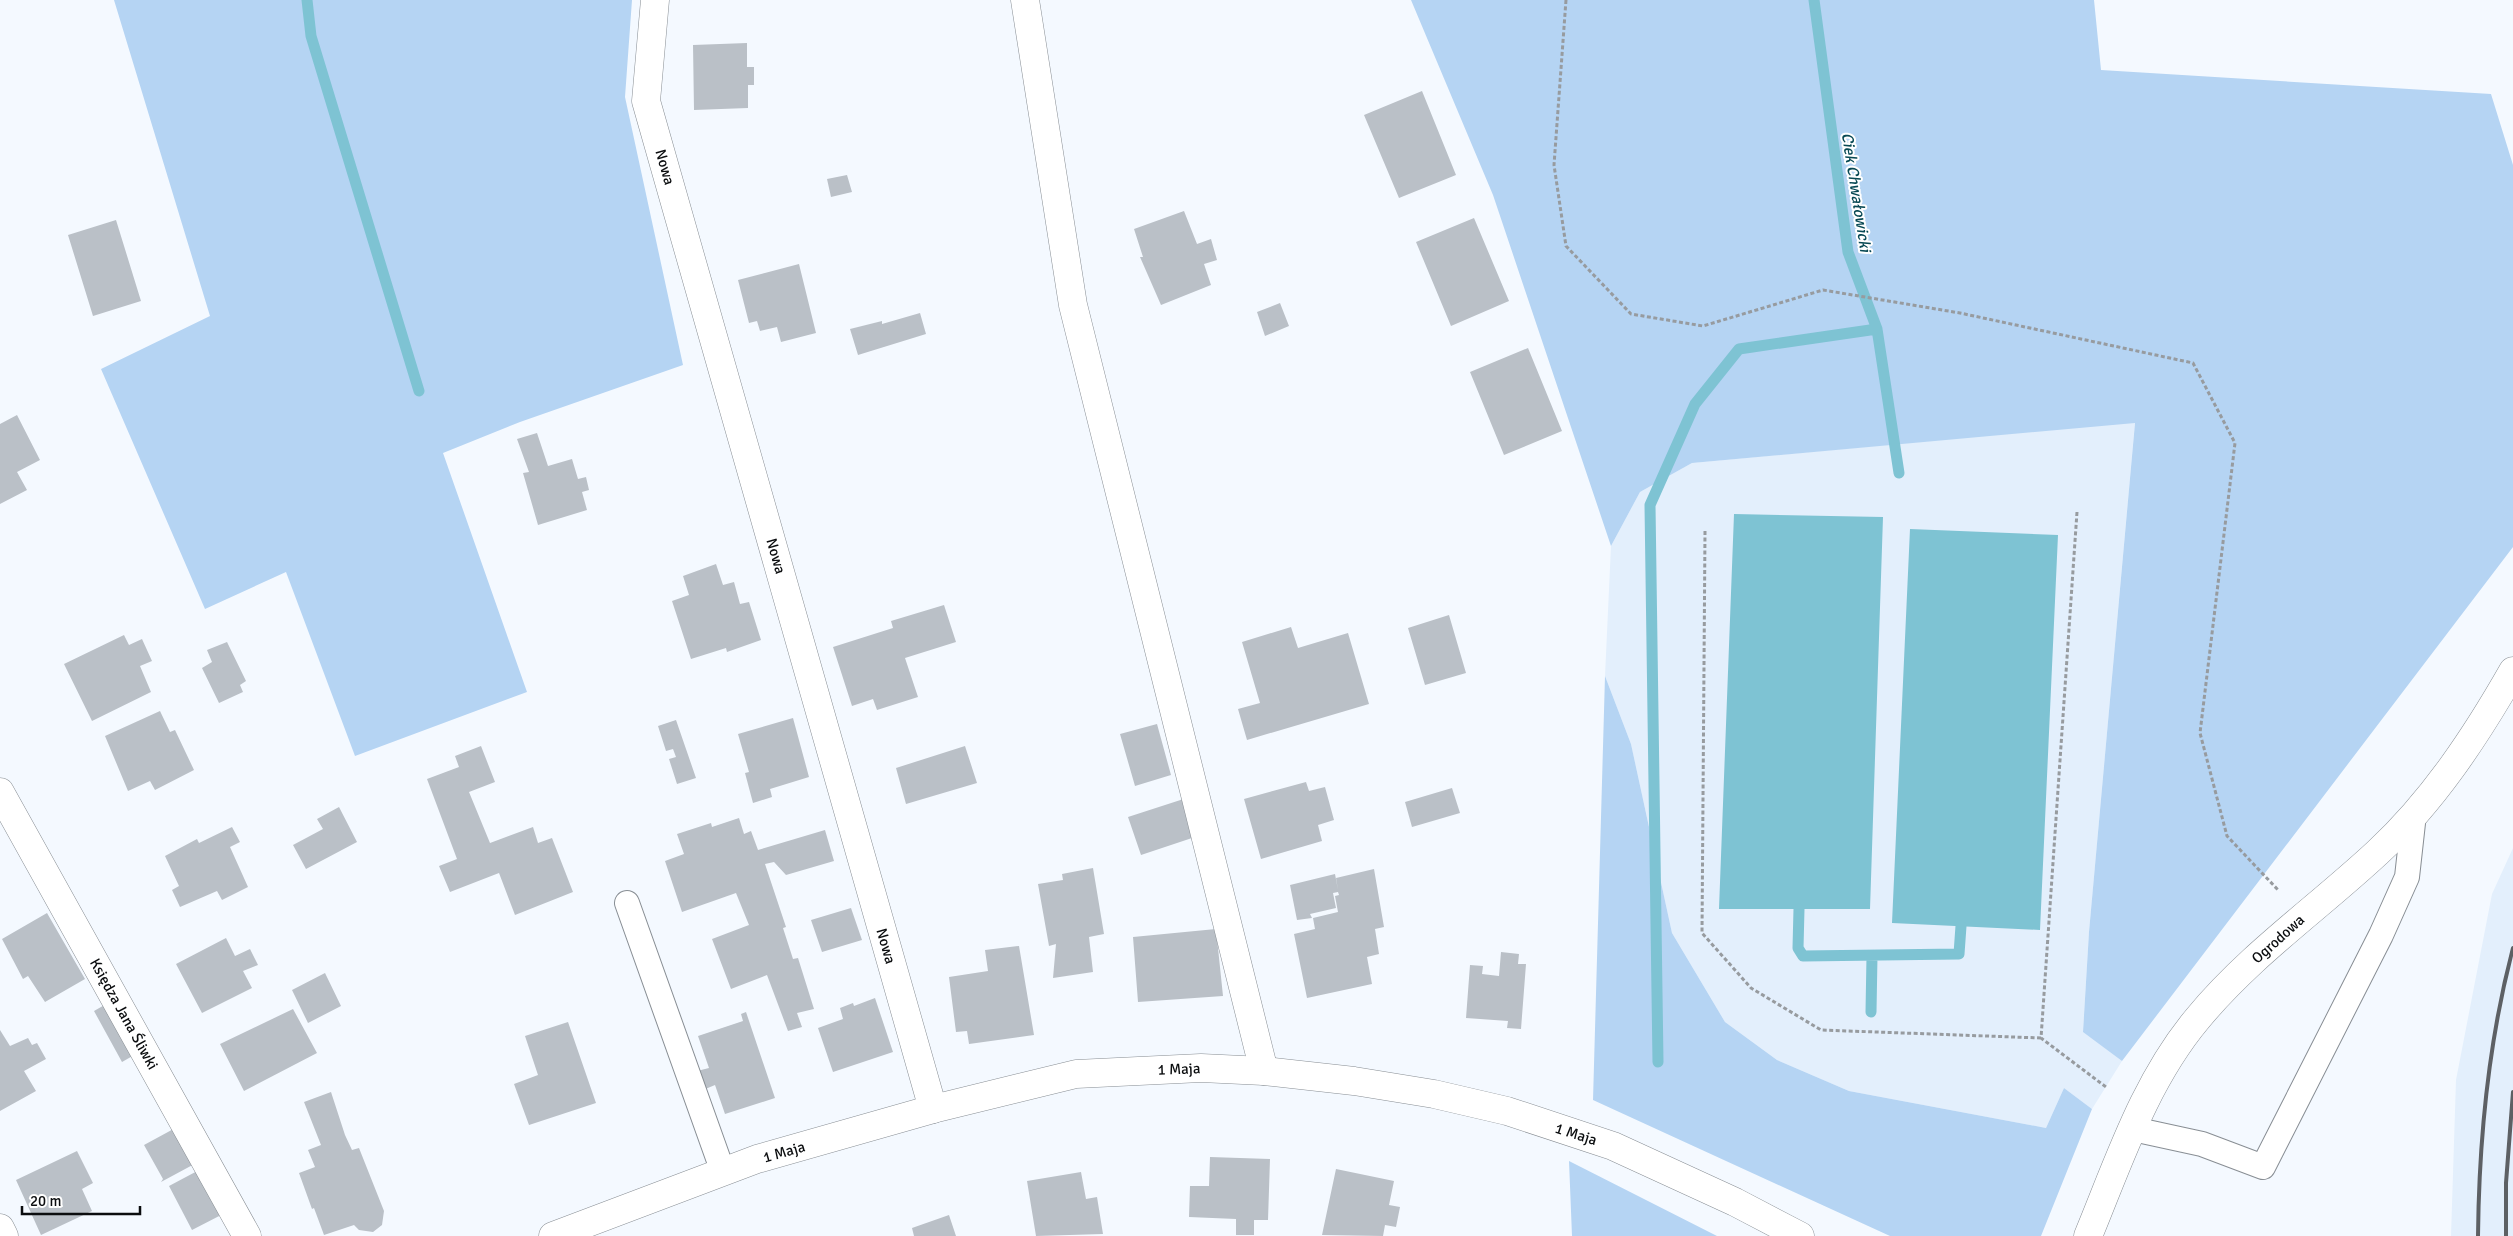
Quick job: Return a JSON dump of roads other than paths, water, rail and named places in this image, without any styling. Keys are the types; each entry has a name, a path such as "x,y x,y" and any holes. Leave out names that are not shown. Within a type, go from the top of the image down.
{"street":[{"name":"Nowa","path":"655,0 646,101 933,1109"},
{"path":"1025,0 1073,305 1264,1071"},
{"name":"Ogrodowa","path":"2088,1236 2147,1095 2165,1064 2196,1019 2225,987 2302,916 2379,851 2414,814 2460,756 2493,707 2513,671"},
{"name":"Księdza Jana Śliwki","path":"0,792 248,1236"},
{"name":"1 Maja","path":"553,1236 757,1160 933,1109 1076,1074 1201,1068 1264,1071 1354,1081 1434,1094 1507,1111 1614,1146 1735,1202 1800,1236"},
{"path":"0,1228 4,1236"}],"lane":[{"path":"2133,1129 2202,1144 2263,1168 2381,935 2407,877 2414,814"},
{"path":"627,903 724,1172"}],"waterway":[{"path":"307,0 311,36 419,391"},
{"name":"Ciek Chwałowicki","path":"1814,0 1848,252 1877,329 1899,473"},
{"path":"1658,1062 1650,505 1695,404 1739,349 1877,329"},
{"path":"1799,909 1798,948 1803,956 1959,954 1961,926"},
{"path":"1871,1012 1872,956"}],"railway":[{"path":"2478,1236 2480,1163 2486,1091 2497,1019 2513,948"},
{"path":"2506,1236 2506,1183 2513,1092"}]}
